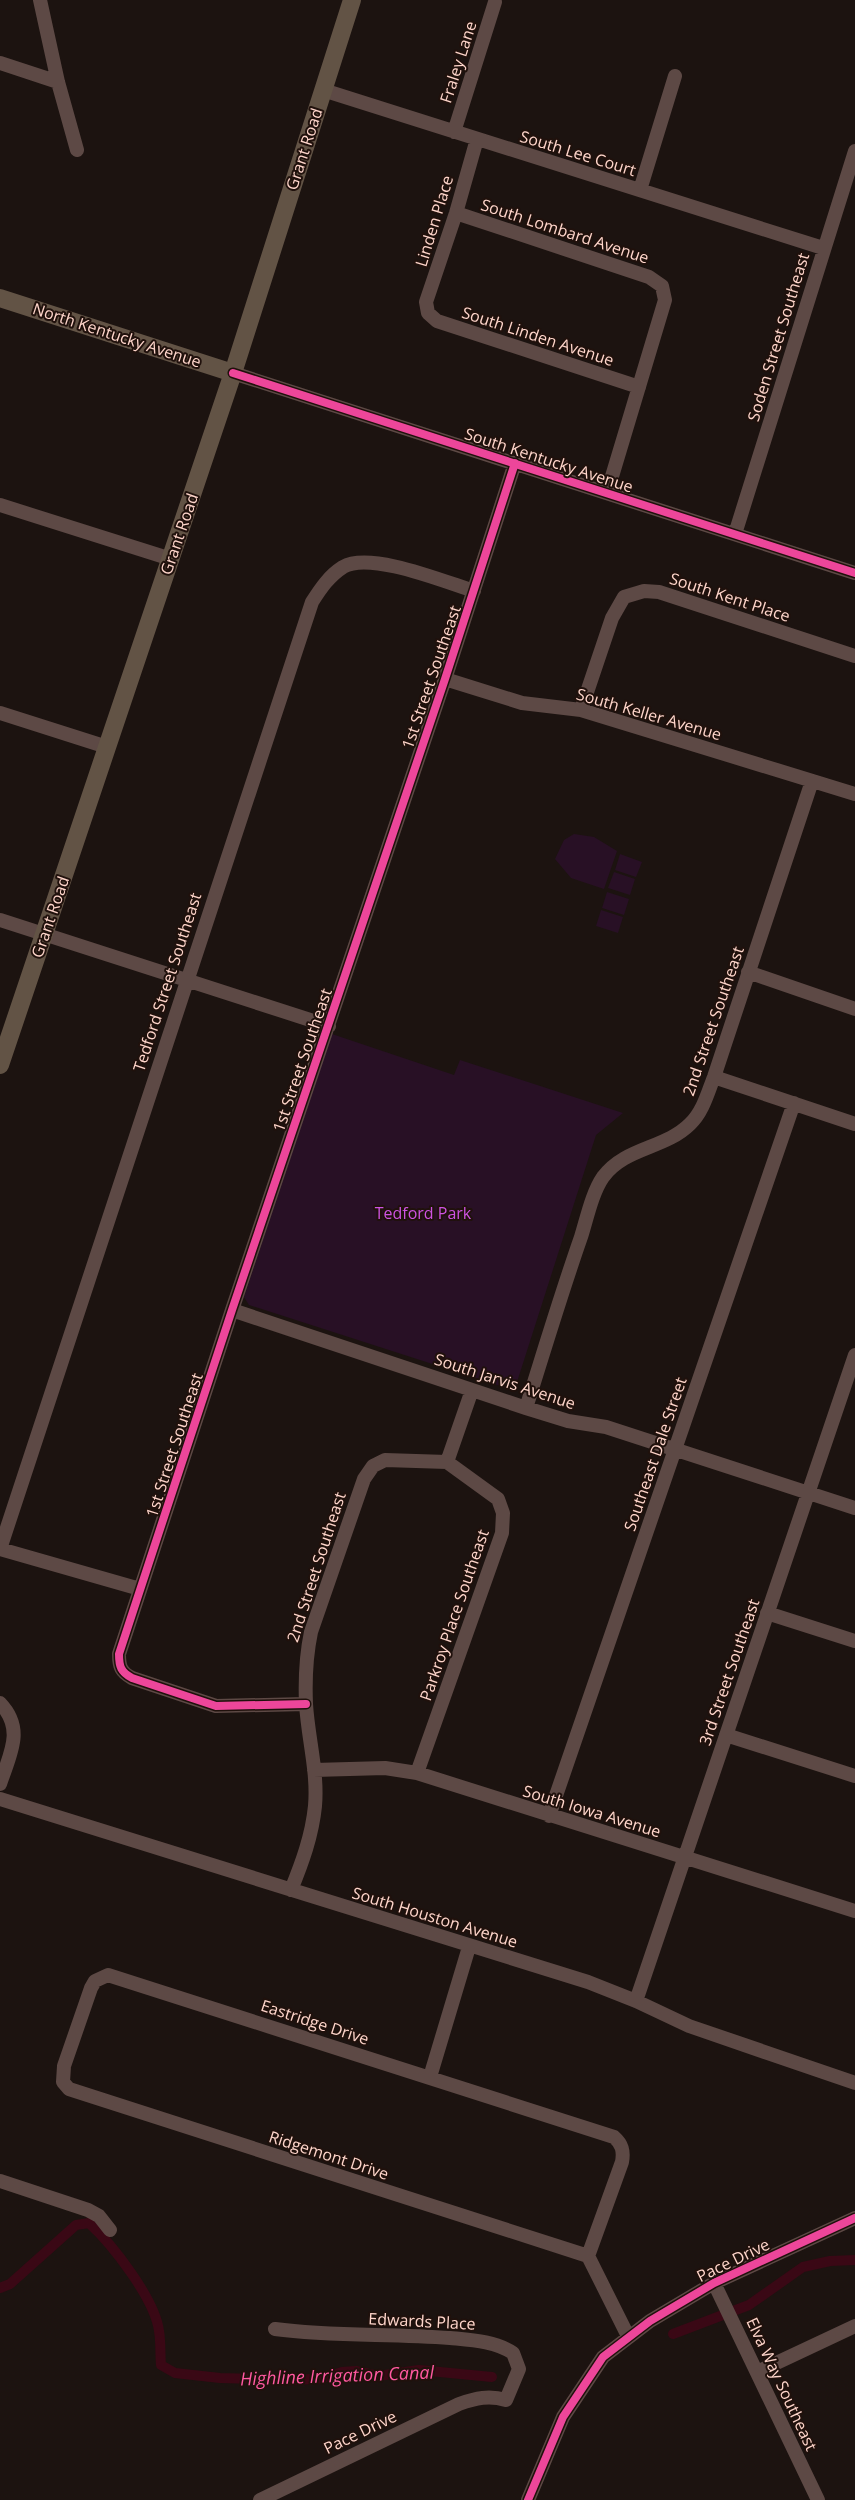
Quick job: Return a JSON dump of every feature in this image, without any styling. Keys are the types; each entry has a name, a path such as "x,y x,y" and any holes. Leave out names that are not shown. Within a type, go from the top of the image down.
{"main road":[{"name":"Grant Road","path":"0,1065 234,373 352,0"},
{"name":"North Kentucky Avenue","path":"0,298 234,373"}],"street":[{"path":"40,0 58,82 77,150"},
{"name":"Fraley Lane","path":"454,132 495,2"},
{"path":"0,63 58,82"},
{"path":"640,190 675,76"},
{"name":"South Lee Court","path":"323,90 823,248"},
{"name":"Linden Place","path":"428,313 426,302 456,213 477,139"},
{"name":"Soden Street Southeast","path":"736,534 823,248 855,150"},
{"name":"South Lombard Avenue","path":"456,213 649,277 662,286 665,300 639,387"},
{"name":"South Linden Avenue","path":"428,313 437,321 639,387"},
{"name":"South Kentucky Avenue","path":"234,373 855,573"},
{"path":"607,493 639,387"},
{"name":"1st Street Southeast","path":"306,1704 216,1706 123,1674 120,1667 121,1644 445,679 515,463"},
{"path":"0,505 171,559"},
{"name":"Tedford Street Southeast","path":"0,1549 312,602 327,579 344,566 366,561 388,565 474,591"},
{"name":"South Kent Place","path":"580,710 612,618 624,597 644,591 659,592 855,656"},
{"name":"South Keller Avenue","path":"445,679 522,703 580,710 812,782"},
{"path":"0,713 107,747"},
{"path":"812,782 855,794"},
{"name":"2nd Street Southeast","path":"526,1408 571,1266 602,1178 615,1164 626,1157 671,1138 692,1123 701,1109 714,1077 812,782"},
{"path":"0,920 329,1026"},
{"path":"748,972 855,1009"},
{"path":"714,1077 855,1124"},
{"name":"Southeast Dale Street","path":"549,1816 794,1103"},
{"name":"South Jarvis Avenue","path":"232,1310 526,1408 568,1421 606,1426 855,1508"},
{"name":"3rd Street Southeast","path":"636,2001 855,1355"},
{"path":"447,1462 472,1390"},
{"name":"2nd Street Southeast","path":"291,1890 311,1830 315,1806 314,1770 306,1704 306,1656 311,1632 364,1479 373,1466 385,1460 447,1462"},
{"name":"Parkroy Place Southeast","path":"417,1773 502,1533 503,1514 498,1499 447,1462"},
{"path":"0,1549 140,1589"},
{"path":"768,1613 855,1641"},
{"path":"0,1703 12,1718 15,1734 0,1784"},
{"path":"726,1735 855,1776"},
{"name":"South Iowa Avenue","path":"314,1770 385,1768 417,1773 855,1911"},
{"name":"South Houston Avenue","path":"0,1799 469,1947 588,1982 636,2001 689,2026 855,2083"},
{"path":"430,2077 469,1947"},
{"name":"Eastridge Drive","path":"63,2081 64,2066 91,1988 95,1981 108,1975 614,2137 624,2151 622,2162 588,2256"},
{"name":"Ridgemont Drive","path":"63,2081 69,2089 80,2094 588,2256"},
{"path":"0,2181 88,2210 99,2216 110,2230"},
{"name":"Pace Drive","path":"628,2336 714,2283 855,2218"},
{"path":"528,2500 563,2417 603,2357 628,2336 588,2256"},
{"name":"Elva Way Southeast","path":"714,2283 818,2500"},
{"path":"757,2372 855,2326"},
{"name":"Edwards Place","path":"275,2329 312,2333 428,2336 484,2342 509,2350 516,2356 519,2369 506,2400"},
{"name":"Pace Drive","path":"260,2500 460,2404 494,2396 506,2400"}],"green space":[{"path":"574,834 594,837 617,851 604,889 571,878 555,859 564,840"},
{"path":"620,854 642,862 636,877 615,870"},
{"path":"614,872 635,879 630,895 608,888"},
{"path":"607,892 629,899 624,915 602,908"},
{"path":"601,910 623,917 618,933 596,926"},
{"name":"Tedford Park","path":"332,1034 454,1075 460,1060 623,1113 596,1135 517,1382 510,1389 249,1305 244,1297"}],"waterway":[{"name":"Highline Irrigation Canal","path":"0,2288 10,2284 76,2225 89,2223 109,2244 141,2288 156,2318 160,2335 161,2365 175,2373 220,2378 298,2380 323,2378 342,2372 356,2371 378,2376 419,2370 492,2377"},
{"name":"Highline Irrigation Canal","path":"673,2334 749,2305 803,2267 830,2261 855,2260"}],"cycle path":[{"path":"233,373 855,573"},
{"path":"306,1704 216,1706 132,1678 121,1669 119,1654 232,1310 445,679 515,463"},
{"path":"528,2500 563,2417 603,2357 650,2321 714,2283 855,2218"}]}
